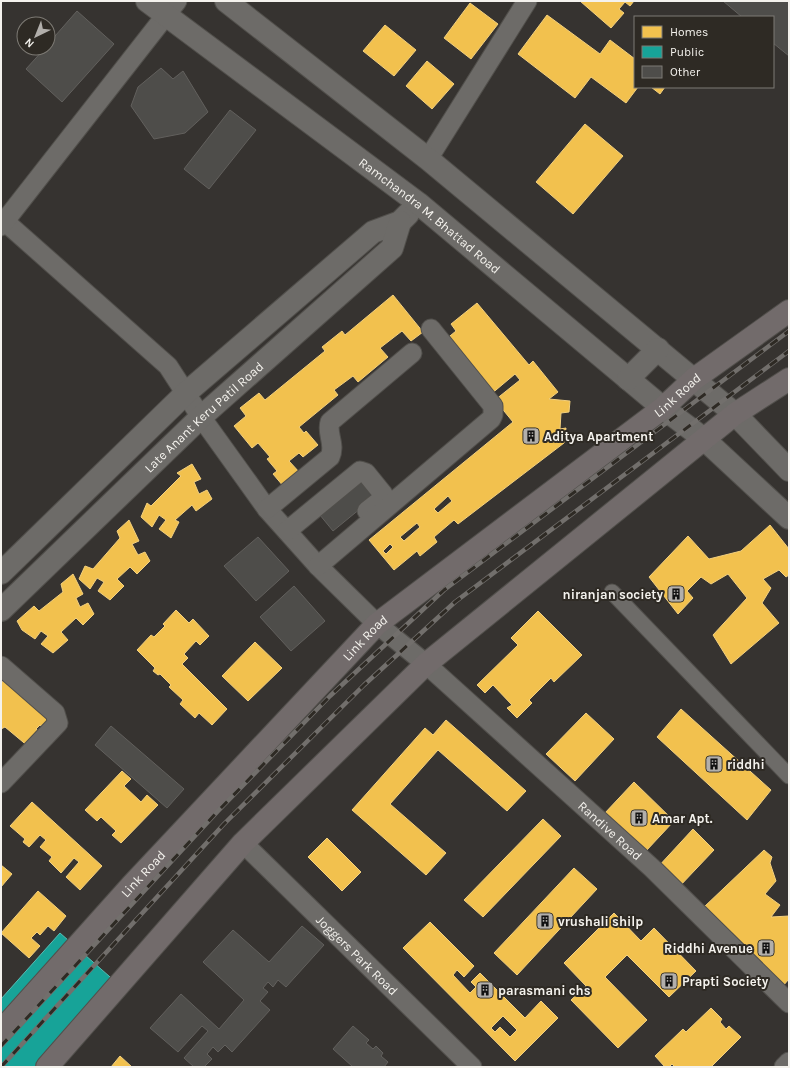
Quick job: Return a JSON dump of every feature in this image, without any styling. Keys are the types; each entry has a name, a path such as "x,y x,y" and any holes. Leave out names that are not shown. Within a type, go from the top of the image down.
{"main road":[{"name":"Ramchandra M. Bhattad Road","path":"147,1 172,8 418,203 663,408 704,439 789,518"},
{"path":"226,1 428,159 658,349 735,414 789,470"},
{"name":"Late Anant Keru Patil Road","path":"1,573 186,393 373,232 400,222 418,203"},
{"name":"Late Anant Keru Patil Road","path":"1,610 201,417 392,248 400,222"},
{"name":"Link Road","path":"1,1031 131,886 377,624 663,408 694,380 789,311"},
{"path":"628,379 658,349"},
{"path":"47,1067 243,843 426,664 735,414 789,378"}],"street":[{"path":"428,159 527,1"},
{"path":"2,222 172,8"},
{"name":"Randive Road","path":"2,222 168,366 201,417 267,509 314,562 377,624 426,664 652,868 789,1003"},
{"path":"314,562 491,419 493,415 493,406 431,329"},
{"path":"267,509 330,457 333,451 328,427 330,422 412,352"},
{"path":"287,531 360,471 366,473 383,494 381,500 314,562"},
{"path":"612,592 789,776"},
{"path":"1,666 55,713 58,723 4,774"},
{"name":"Joggers Park Road","path":"243,843 472,1067"},
{"path":"784,1067 789,1062"}],"building: Homes":[{"path":"580,1 634,1 630,6 625,2 619,9 624,13 611,28"},
{"path":"470,3 498,24 471,59 444,38"},
{"path":"547,15 600,54 610,40 634,58 634,88 637,88 626,103 591,77 575,98 518,54"},
{"path":"385,25 416,50 394,76 363,51"},
{"path":"427,61 454,84 432,109 406,86"},
{"path":"652,88 664,88 660,94"},
{"path":"585,124 623,156 573,214 536,182"},
{"path":"393,295 423,332 411,341 402,331 380,348 388,357 358,382 353,376 334,390 338,395 299,427 304,433 306,431 318,445 303,457 299,453 289,461 300,473 284,487 273,474 277,471 267,459 270,457 258,443 252,448 234,426 246,416 240,408 259,393 265,400 325,351 322,347 342,331 345,335"},
{"name":"Aditya Apartment","path":"477,303 529,365 533,361 558,392 549,399 570,401 569,412 561,413 560,429 566,428 564,443 458,524 454,520 434,537 437,542 420,556 417,551 394,570 369,540 513,422 495,400 520,380 515,374 490,395 445,340 456,331 451,324","holes":["448,496 452,501 438,513 434,509","417,523 420,527 404,541 400,537","390,544 393,547 386,554 383,551"]},
{"path":"192,464 201,479 194,482 199,494 207,490 212,499 196,511 192,505 175,520 179,522 171,538 159,529 166,520 159,515 152,527 141,517 147,503 151,506 181,476 177,473"},
{"path":"129,520 139,541 132,544 138,555 145,552 150,561 137,574 130,567 117,579 124,586 110,600 98,591 104,582 97,578 90,589 79,579 85,566 93,569 120,538 117,531"},
{"name":"niranjan society","path":"770,525 789,549 789,575 786,577 779,570 763,579 771,588 762,603 779,623 731,664 713,635 747,598 728,574 711,584 701,577 687,591 693,598 678,614 649,577 688,536 709,559 741,551"},
{"path":"73,574 83,594 76,598 80,607 88,603 94,614 83,625 76,618 61,632 68,640 53,653 41,644 48,636 41,631 35,639 22,630 17,621 34,606 39,611 63,592 61,584"},
{"path":"176,610 189,623 193,619 209,636 200,645 196,641 184,654 188,658 182,664 227,709 212,725 199,713 195,718 180,704 183,700 169,687 171,685 160,674 158,675 153,671 155,668 137,650 151,635 154,637 165,626 163,624"},
{"path":"538,611 582,655 554,682 551,678 529,700 532,703 517,718 507,708 512,705 493,685 485,693 477,685 518,645 511,638"},
{"path":"255,642 282,668 248,701 222,676"},
{"path":"3,681 52,720 45,729 40,725 36,729 41,733 29,747 5,727 1,729 1,684"},
{"name":"riddhi","path":"681,709 771,790 747,820 657,737"},
{"path":"586,713 614,739 575,781 546,754"},
{"path":"446,720 526,791 507,811 438,750 390,804 446,853 426,875 352,810 425,728 433,735"},
{"path":"122,771 131,779 124,786 141,802 147,795 158,805 121,843 112,835 116,831 101,817 97,821 85,810"},
{"name":"Amar Apt.","path":"634,782 674,821 646,851 604,814"},
{"path":"32,802 102,866 80,890 66,877 79,862 74,858 61,873 49,861 52,857 40,847 46,840 40,835 29,847 23,842 25,839 10,826"},
{"path":"543,819 561,836 483,917 464,900"},
{"path":"693,829 714,850 678,888 657,868"},
{"path":"327,838 361,872 342,891 308,857"},
{"name":"Riddhi Avenue","path":"764,850 772,857 770,863 776,881 765,894 780,905 771,917 789,916 789,979 782,987 704,907"},
{"path":"1,865 12,874 1,887"},
{"name":"vrushali shilp","path":"574,868 597,889 517,975 494,953"},
{"path":"38,891 66,916 54,931 48,926 40,935 37,932 31,938 40,946 29,958 1,933"},
{"name":"Prapti Society","path":"614,913 641,941 654,928 696,971 669,997 627,955 605,977 647,1020 618,1048 571,1000 586,986 564,963"},
{"name":"parasmani chs","path":"430,922 474,966 464,977 457,970 453,975 470,993 476,987 471,982 480,973 525,1018 541,1001 558,1018 515,1061 403,948","holes":["503,1016 517,1030 510,1037 500,1027 495,1032 491,1028"]},
{"path":"711,1008 722,1019 720,1022 726,1029 729,1026 741,1037 711,1067 675,1067 672,1064 669,1067 665,1067 655,1056 683,1029 686,1032"},
{"path":"120,1056 132,1067 111,1067"}],"building: Public":[{"path":"60,933 126,991 58,1067 1,1067 1,999"}],"building: Other":[{"path":"723,1 789,1 789,56 774,44 774,16 741,16"},
{"path":"77,11 114,44 62,102 26,69 38,56 56,56 56,35"},
{"path":"161,68 173,79 183,71 208,112 185,133 154,139 131,106 138,87"},
{"path":"230,110 256,130 209,189 184,169"},
{"path":"359,473 377,495 333,531 315,509"},
{"path":"258,537 289,571 256,601 224,566"},
{"path":"294,586 325,621 291,651 260,617"},
{"path":"111,726 184,789 167,808 95,745"},
{"path":"302,926 324,945 286,987 278,980 273,987 268,982 263,988 268,992 260,1001 270,1010 232,1052 225,1045 218,1052 213,1047 207,1054 212,1059 204,1067 194,1067 184,1058 208,1031 202,1026 178,1052 150,1028 181,994 219,1029 244,1000 203,962 233,930 269,962"},
{"path":"353,1026 369,1040 366,1043 373,1049 376,1046 383,1053 381,1056 388,1062 384,1067 353,1067 333,1049"}],"railway":[{"path":"1,1046 218,811 330,696 444,590 789,331"},
{"path":"1,1067 224,824 364,685 455,602 789,351"}],"place":[{"name":"Aditya Apartment","path":"531,436"},
{"name":"niranjan society","path":"676,594"},
{"name":"riddhi","path":"714,764"},
{"name":"Amar Apt.","path":"639,818"},
{"name":"vrushali shilp","path":"545,921"},
{"name":"Riddhi Avenue","path":"766,948"},
{"name":"Prapti Society","path":"669,981"},
{"name":"parasmani chs","path":"485,990"}]}
